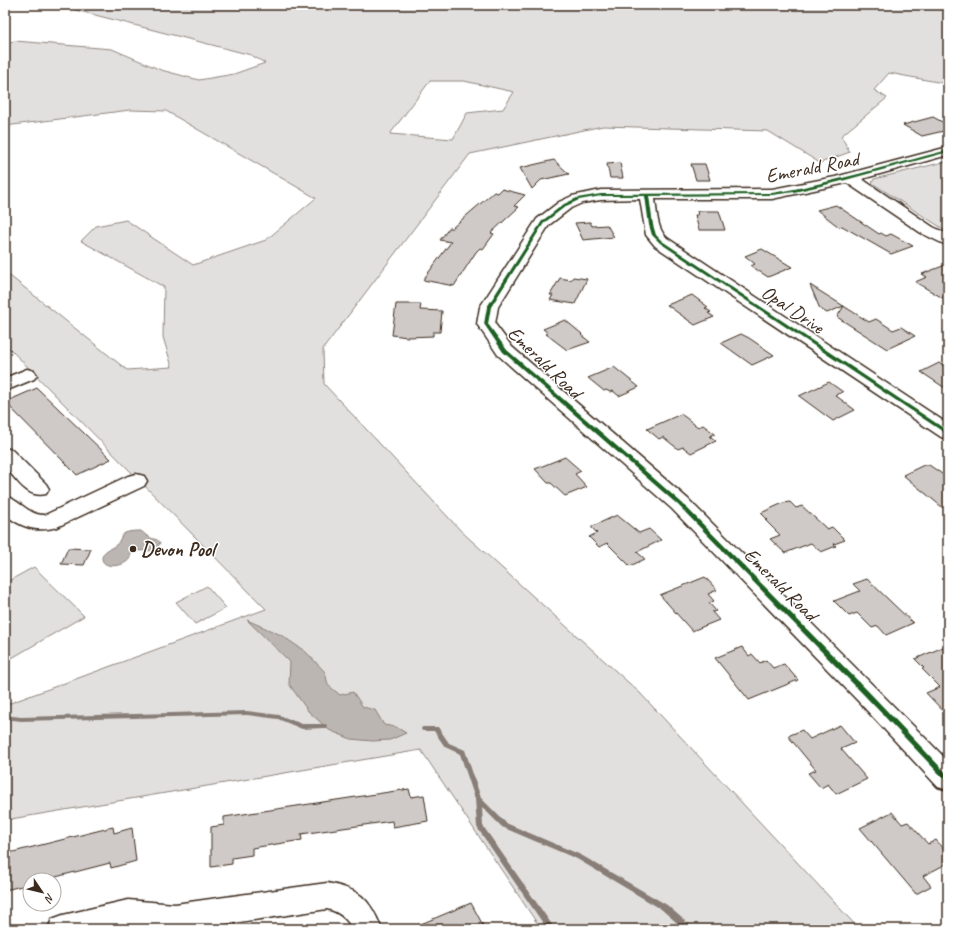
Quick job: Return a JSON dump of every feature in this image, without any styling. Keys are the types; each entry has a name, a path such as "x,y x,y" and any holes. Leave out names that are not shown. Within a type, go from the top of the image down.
{"street":[{"name":"Emerald Road","path":"948,151 793,192 772,194 601,195 578,199 553,213 544,222 489,308 486,324 505,351 680,504 867,694 948,779"},
{"path":"850,178 927,230 948,241"},
{"name":"Opal Drive","path":"647,195 650,225 654,235 661,242 948,433"},
{"path":"5,385 27,376"},
{"path":"8,462 38,489"},
{"path":"5,503 29,521 38,523 49,522 136,481"},
{"path":"63,929 128,914 175,918 327,896 342,899 356,907 364,920 367,929"}],"shaded area":[{"path":"56,5 549,5 616,9 615,5 948,5 948,84 889,73 874,90 887,98 841,136 850,152 820,163 768,131 603,126 470,154 323,349 324,384 462,532 640,693 859,929 541,929 421,750 5,820 5,705 266,609 5,344 5,272 127,370 172,367 163,337 164,287 81,241 96,226 126,220 193,265 266,240 316,198 166,111 130,110 5,126 5,43 15,41 112,49 161,70 199,80 234,74 265,63 251,55","holes":["430,81 464,81 514,92 503,109 467,113 453,139 390,134"]},
{"path":"948,161 948,232 872,183 874,179"},
{"name":"Devon Pool","path":"141,531 148,537 159,541 160,543 158,547 151,551 132,552 128,560 120,565 112,566 105,564 102,558 104,553 117,544 123,534"},
{"path":"34,567 84,616 5,662 5,583"},
{"path":"207,586 226,608 195,624 176,602"},
{"path":"247,620 281,635 306,652 325,672 328,685 340,695 353,692 363,707 375,710 384,725 396,727 406,733 390,740 372,741 351,739 329,730 308,711 289,684 290,662"}],"building":[{"path":"933,117 948,125 948,130 922,136 903,125"},
{"path":"554,160 569,174 541,180 532,189 520,168"},
{"path":"620,163 623,178 610,178 607,164"},
{"path":"691,164 705,164 710,180 696,180"},
{"path":"502,189 525,195 514,206 519,207 491,233 494,234 483,249 480,248 476,252 454,286 423,280 451,242 440,240 449,228 452,228 494,192 498,193"},
{"path":"836,205 879,234 881,233 886,236 891,234 913,246 891,254 842,226 839,227 817,210"},
{"path":"697,211 719,211 725,230 699,230 695,215 698,215"},
{"path":"590,222 592,226 607,225 614,237 583,240 575,223"},
{"path":"762,249 792,267 768,277 751,266 755,264 745,256"},
{"path":"948,264 948,301 915,282 927,277 922,274"},
{"path":"573,277 587,279 575,304 550,300 553,295 550,295 560,278 571,280"},
{"path":"810,285 844,306 827,313 820,309"},
{"path":"692,295 708,307 705,308 711,312 708,313 714,317 695,325 667,305"},
{"path":"396,304 421,304 420,310 442,311 440,332 433,332 433,336 408,337 392,335"},
{"path":"844,306 869,322 876,319 893,330 901,327 915,336 887,349 837,317"},
{"path":"565,320 590,342 567,350 546,334 548,333 543,329"},
{"path":"741,334 774,355 752,365 721,343"},
{"path":"939,363 948,368 948,390 921,372"},
{"path":"614,367 639,387 619,396 613,391 604,391 588,378"},
{"path":"829,382 843,392 835,395 855,410 833,421 799,396"},
{"path":"37,388 111,459 77,475 5,402"},
{"path":"681,414 698,427 703,425 715,434 710,436 716,441 691,453 683,447 678,449 663,437 659,439 647,429"},
{"path":"565,457 581,471 575,474 587,487 565,496 551,483 548,483 535,469"},
{"path":"924,465 929,465 948,478 948,512 903,475"},
{"path":"790,502 796,508 802,506 827,529 832,527 845,540 834,544 836,546 821,552 811,543 785,553 770,539 780,535 765,520 768,520 761,513 783,503"},
{"path":"617,515 639,533 649,529 661,540 637,552 645,559 630,566 607,543 599,547 589,537 597,533 591,527"},
{"path":"68,548 91,549 84,565 61,564"},
{"path":"705,577 717,590 708,594 714,601 709,603 716,611 712,612 719,620 692,631 660,595"},
{"path":"867,579 913,623 886,635 878,626 872,628 857,613 849,616 834,601 860,591 853,584"},
{"path":"948,645 948,716 926,693 940,687 922,669 924,668 915,659"},
{"path":"742,647 749,656 752,654 760,663 766,660 773,668 784,664 798,680 749,700 715,658"},
{"path":"840,725 855,743 841,749 867,779 836,794 828,784 821,788 808,773 816,770 788,736 802,730 810,739"},
{"path":"409,789 411,797 424,795 428,821 393,827 392,821 301,834 302,840 252,848 252,855 232,858 232,864 211,867 211,827 224,825 224,817"},
{"path":"892,812 902,824 908,822 928,844 936,840 948,853 948,863 923,876 931,886 916,894 860,828"},
{"path":"113,827 114,833 132,828 136,861 111,868 110,863 62,875 62,872 22,872 22,886 5,890 5,854"},
{"path":"471,903 485,929 409,929"}],"waterway":[{"path":"5,717 21,719 247,713 279,717 302,727 324,726"},
{"path":"424,729 436,729 447,745 463,752 478,799"},
{"path":"478,799 504,825 579,857 664,907 689,929"},
{"path":"478,799 480,827 551,929"}],"cycle path":[{"path":"948,151 838,181 772,194 601,195 578,199 565,205 543,222 489,307 486,324 505,351 680,504 867,694 948,779"},
{"path":"647,195 651,225 654,235 661,242 948,433"}],"place":[{"name":"Devon Pool","path":"133,549"}]}
